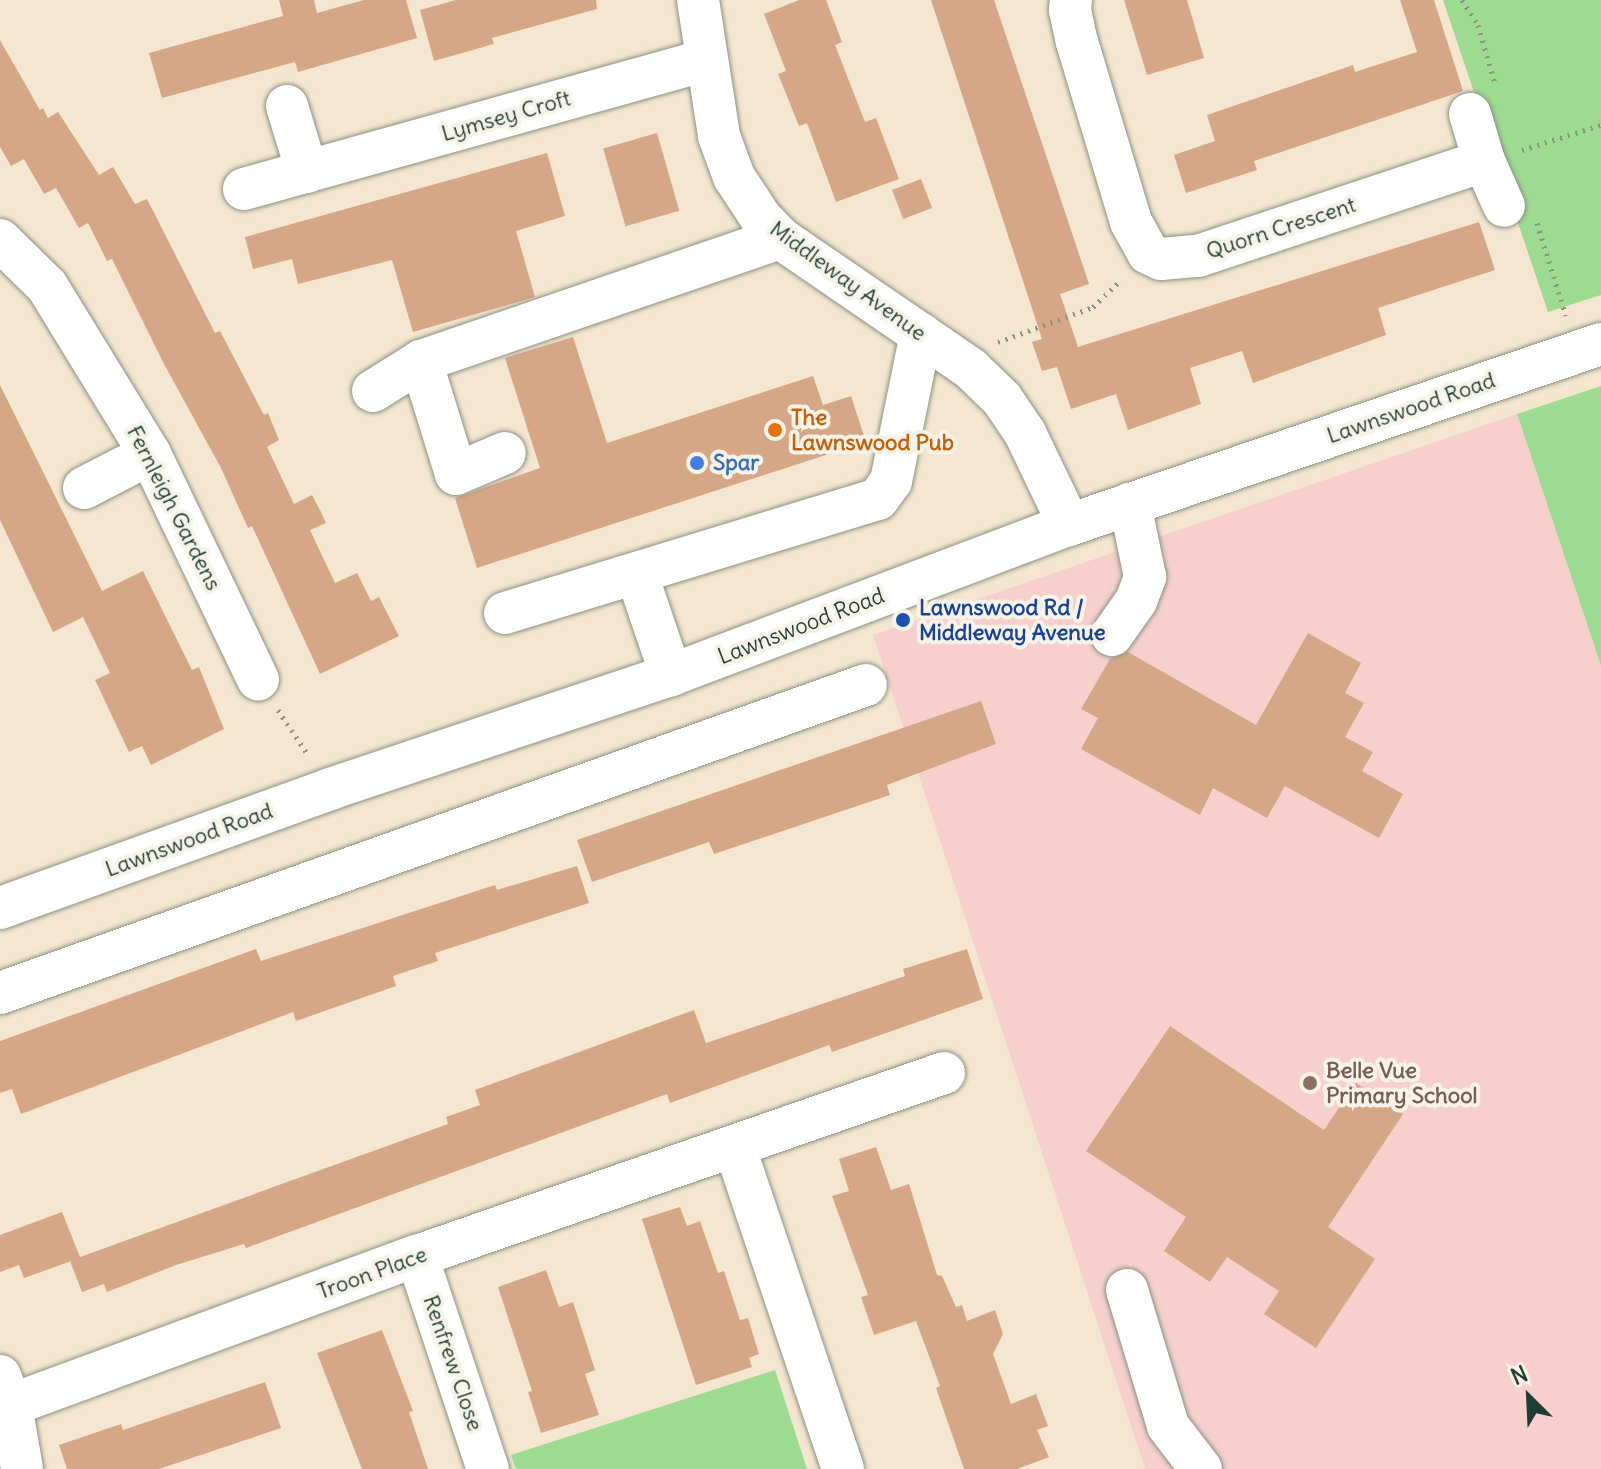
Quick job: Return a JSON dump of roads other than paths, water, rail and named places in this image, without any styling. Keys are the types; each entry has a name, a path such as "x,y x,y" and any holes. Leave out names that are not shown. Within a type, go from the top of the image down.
{"street":[{"name":"Middleway Avenue","path":"698,0 719,136 734,177 761,218 780,238 936,345 1002,399 1025,433 1069,525"},
{"name":"Quorn Crescent","path":"1071,0 1070,10 1077,42 1131,222 1148,253 1161,259 1198,256 1500,157"},
{"name":"Lymsey Croft","path":"244,189 705,60"},
{"path":"287,106 307,172"},
{"path":"1470,114 1500,157 1504,206"},
{"path":"373,391 421,361 780,238"},
{"name":"Fernleigh Gardens","path":"0,240 47,286 150,454 258,679"},
{"name":"Lawnswood Road","path":"0,908 330,789 671,675 1069,525 1601,344"},
{"path":"505,613 878,499 891,481 936,345"},
{"path":"421,361 456,474 505,453"},
{"path":"84,488 150,454"},
{"path":"1112,635 1136,601 1145,577 1130,504"},
{"path":"637,575 671,675"},
{"path":"0,993 866,685"},
{"name":"Troon Place","path":"22,1469 6,1391 417,1256 944,1073"},
{"path":"735,1148 843,1469"},
{"name":"Renfrew Close","path":"417,1256 488,1469"},
{"path":"1127,1290 1168,1426 1201,1469"}],"place":[{"name":"The Lawnswood Pub","path":"775,430"},
{"name":"Spar","path":"697,463"},
{"name":"Lawnswood Rd / Middleway Avenue","path":"903,620"},
{"name":"Belle Vue Primary School","path":"1310,1083"}]}
